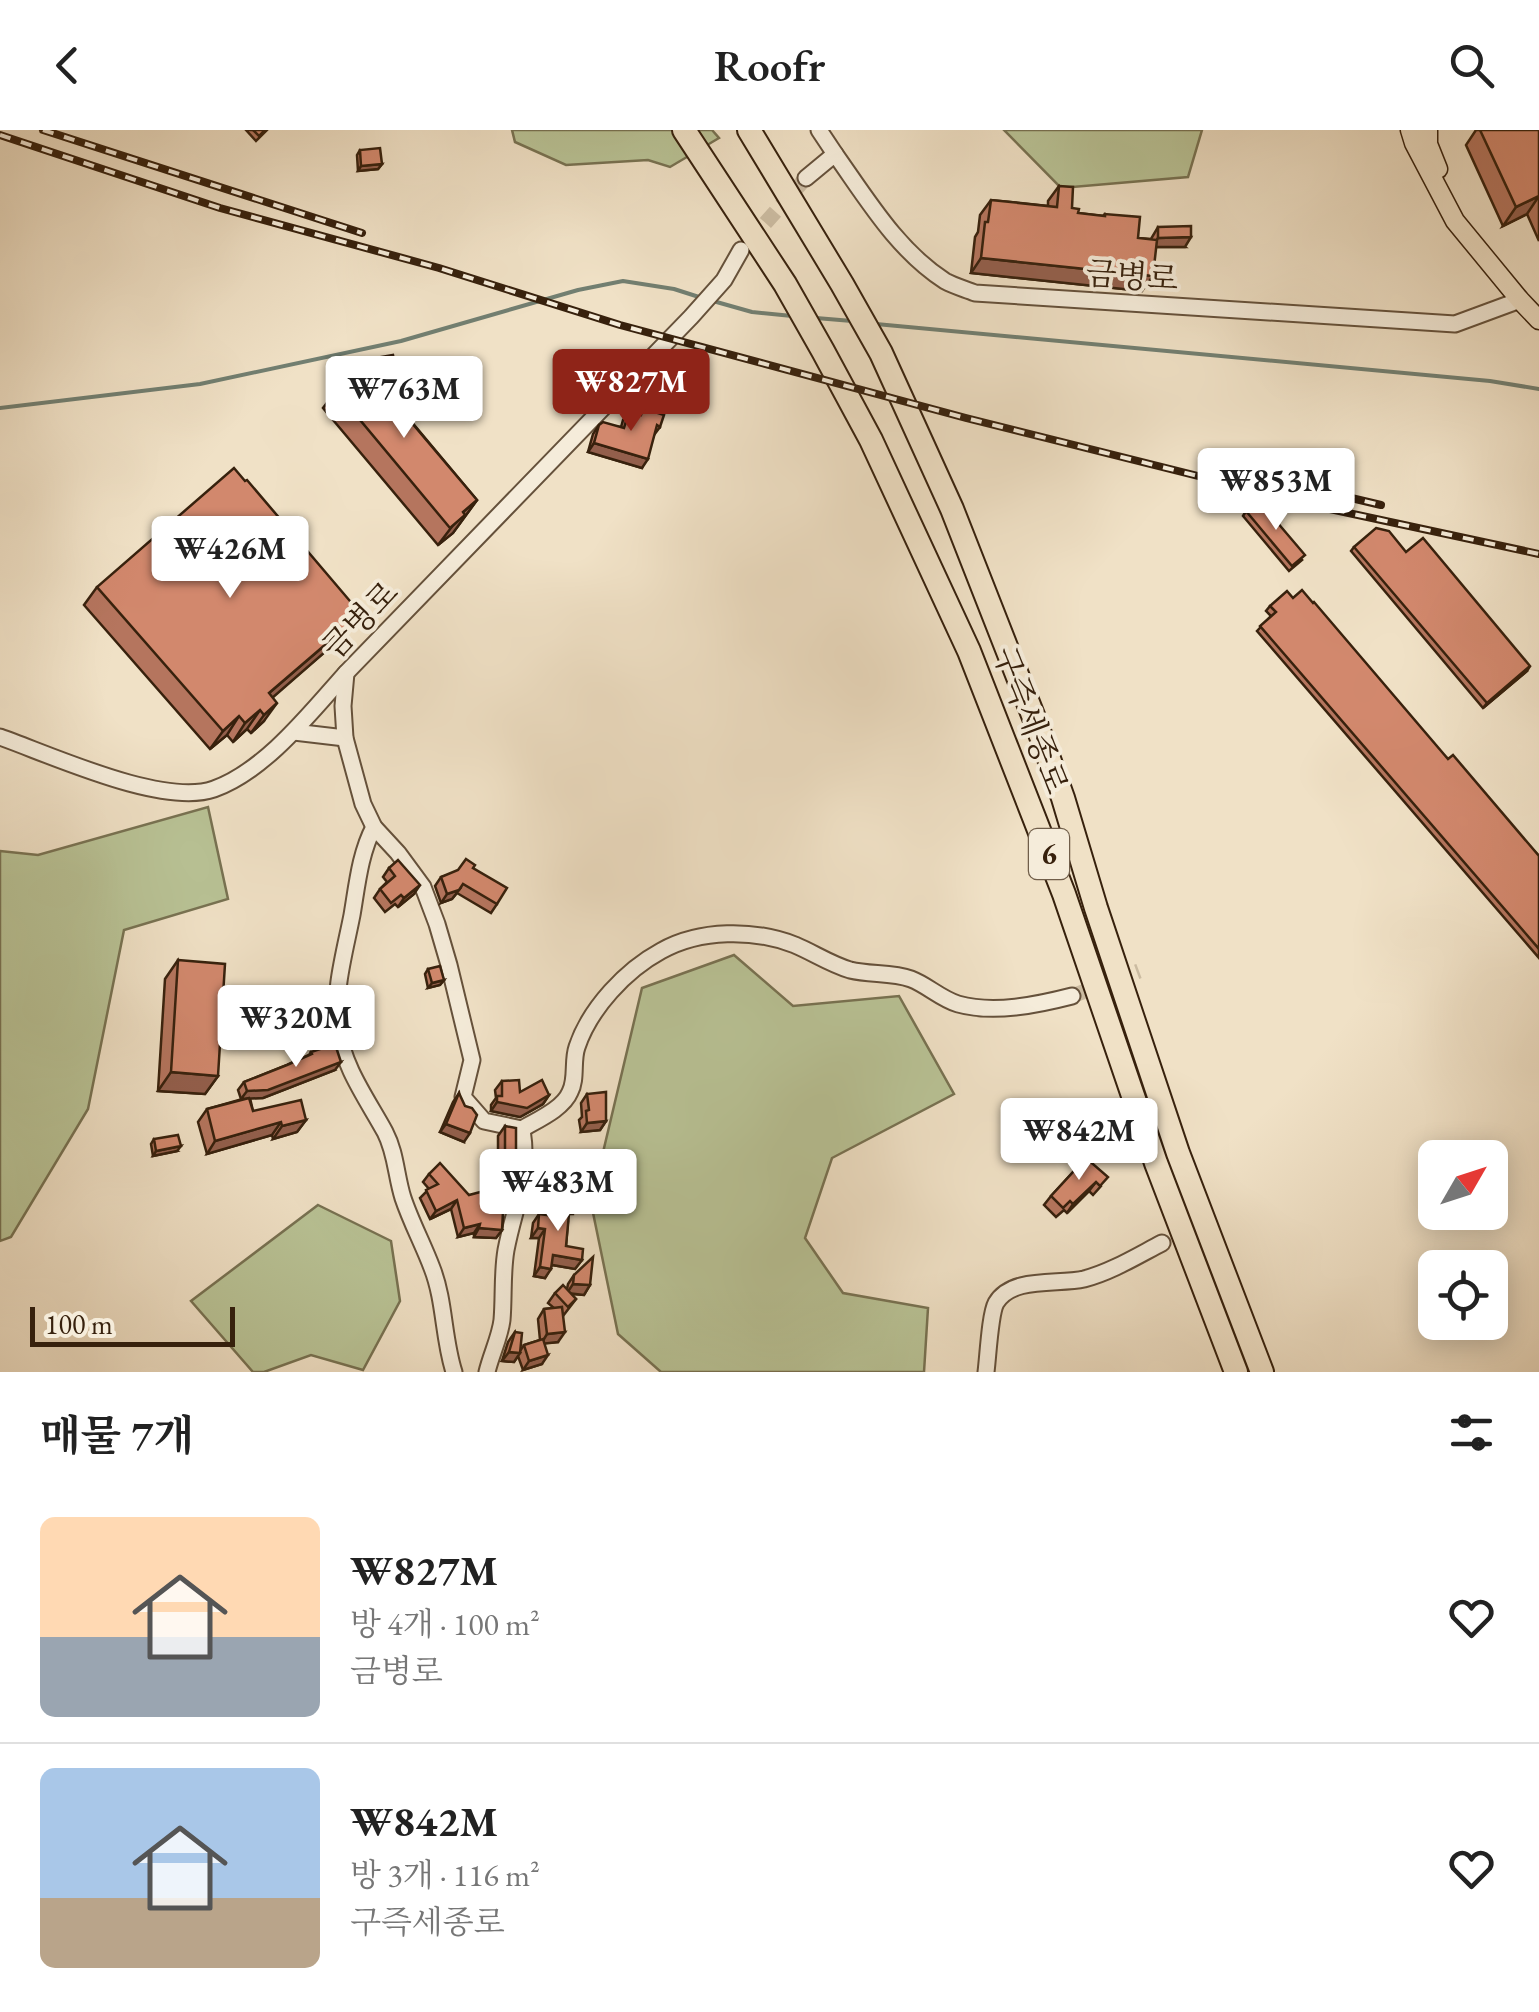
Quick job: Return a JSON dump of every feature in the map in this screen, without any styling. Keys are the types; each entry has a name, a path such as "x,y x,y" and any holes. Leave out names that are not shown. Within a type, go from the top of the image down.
{"highway":[{"name":"구즉세종로","path":"684,130 785,284 823,351 871,440 969,651 1064,894 1156,1163 1236,1372"},
{"name":"구즉세종로","path":"749,130 881,353 952,509 1063,798 1178,1153 1262,1372"}],"main road":[{"path":"1410,130 1456,221 1520,300"},
{"path":"1428,130 1428,144 1459,208 1498,273 1539,320"}],"street":[{"name":"금병로","path":"819,130 878,215 916,258 948,283 975,292 1455,324 1520,300"},
{"path":"806,178 835,154"},
{"name":"금병로","path":"0,737 163,792 212,790 243,774 294,732 346,673 691,317 724,280 740,250"},
{"path":"346,673 346,738 364,804 374,827 423,887 437,924 472,1060 463,1098 484,1121 522,1129 562,1102 571,1092 576,1048 591,1019 612,992 638,965 666,948 712,934 771,938 854,970 909,978 958,1004 1036,1005 1072,996"},
{"path":"294,732 346,738"},
{"path":"374,827 360,869 349,928 337,998 338,1030 366,1103 394,1154 411,1222 434,1270 454,1372"},
{"path":"487,1372 502,1322 506,1249 522,1194 526,1155 522,1129"},
{"path":"986,1372 994,1305 1005,1292 1021,1286 1084,1279 1162,1243"}],"green space":[{"path":"512,130 712,130 719,138 670,167 648,160 566,165 515,142"},
{"path":"1004,130 1202,130 1188,177 1061,188"},
{"path":"208,807 228,899 124,930 88,1109 11,1237 0,1241 0,851 38,855"},
{"path":"734,955 793,1006 899,996 954,1094 832,1158 805,1238 843,1293 928,1308 924,1372 661,1372 618,1334 591,1203 642,988"},
{"path":"318,1205 391,1241 400,1301 363,1370 311,1355 264,1372 253,1372 191,1301"}],"building":[{"path":"1480,130 1539,130 1539,196 1516,207"},
{"path":"380,148 382,164 361,166 360,150"},
{"path":"1059,186 1073,187 1072,208 1079,209 1078,213 1140,217 1138,238 1157,240 1153,276 981,258 991,200 1057,207"},
{"path":"1191,226 1191,237 1158,238 1158,227"},
{"path":"393,355 395,366 368,371 477,500 450,528 336,391 349,379 347,363"},
{"path":"668,366 694,383 685,397 658,380"},
{"path":"643,408 664,415 660,427 657,425 648,459 594,443 603,422 624,428 629,412 641,415"},
{"path":"234,468 361,614 269,693 277,703 264,715 260,710 245,723 239,716 223,731 97,587"},
{"path":"1259,501 1305,555 1292,566 1246,511"},
{"path":"1376,528 1389,531 1406,552 1423,538 1530,666 1487,703 1354,547"},
{"path":"1302,590 1448,759 1453,755 1539,856 1539,949 1260,626 1276,612 1270,606 1287,591 1293,598"},
{"path":"466,859 475,865 473,868 507,888 497,904 463,884 447,894 441,877 458,870"},
{"path":"398,860 420,885 391,903 380,889 395,876 389,868"},
{"path":"178,960 225,964 218,1076 171,1072"},
{"path":"440,966 444,980 432,983 428,969"},
{"path":"335,1044 341,1062 268,1090 247,1091 244,1082"},
{"path":"519,1080 520,1092 542,1080 549,1095 527,1108 497,1102 497,1096 502,1096 502,1081"},
{"path":"606,1092 606,1121 587,1123 587,1094"},
{"path":"459,1093 465,1106 477,1115 470,1133 446,1124"},
{"path":"249,1098 253,1111 301,1100 306,1120 282,1126 281,1122 215,1141 207,1109"},
{"path":"505,1126 516,1128 516,1153 505,1153"},
{"path":"178,1135 181,1146 156,1151 154,1139"},
{"path":"1086,1158 1108,1177 1063,1208 1051,1196"},
{"path":"440,1163 469,1195 513,1189 507,1211 503,1212 502,1230 479,1228 480,1224 464,1228 457,1200 436,1211 426,1190 438,1184 429,1174"},
{"path":"556,1199 574,1200 566,1246 583,1249 582,1260 553,1255 551,1269 540,1267 545,1229 538,1228 539,1214 555,1216"},
{"path":"593,1257 590,1285 573,1284 574,1275"},
{"path":"563,1285 576,1299 568,1307 555,1293"},
{"path":"562,1307 565,1332 547,1334 544,1309"},
{"path":"515,1332 522,1333 520,1353 509,1352"},
{"path":"543,1339 548,1355 529,1361 524,1345"}],"waterway":[{"path":"0,408 200,384 401,341 578,290 623,281 699,297"},
{"path":"713,301 752,312 792,316"},
{"path":"816,318 852,321"},
{"path":"876,324 1490,381 1539,389"}],"tunnel":[{"path":"750,240 806,178"},
{"path":"1072,996 1139,971"}],"railway":[{"path":"43,130 362,233"},
{"path":"0,135 220,208 439,268 620,325 966,418 1330,509 1539,554"},
{"path":"1279,481 1381,505"}]}
